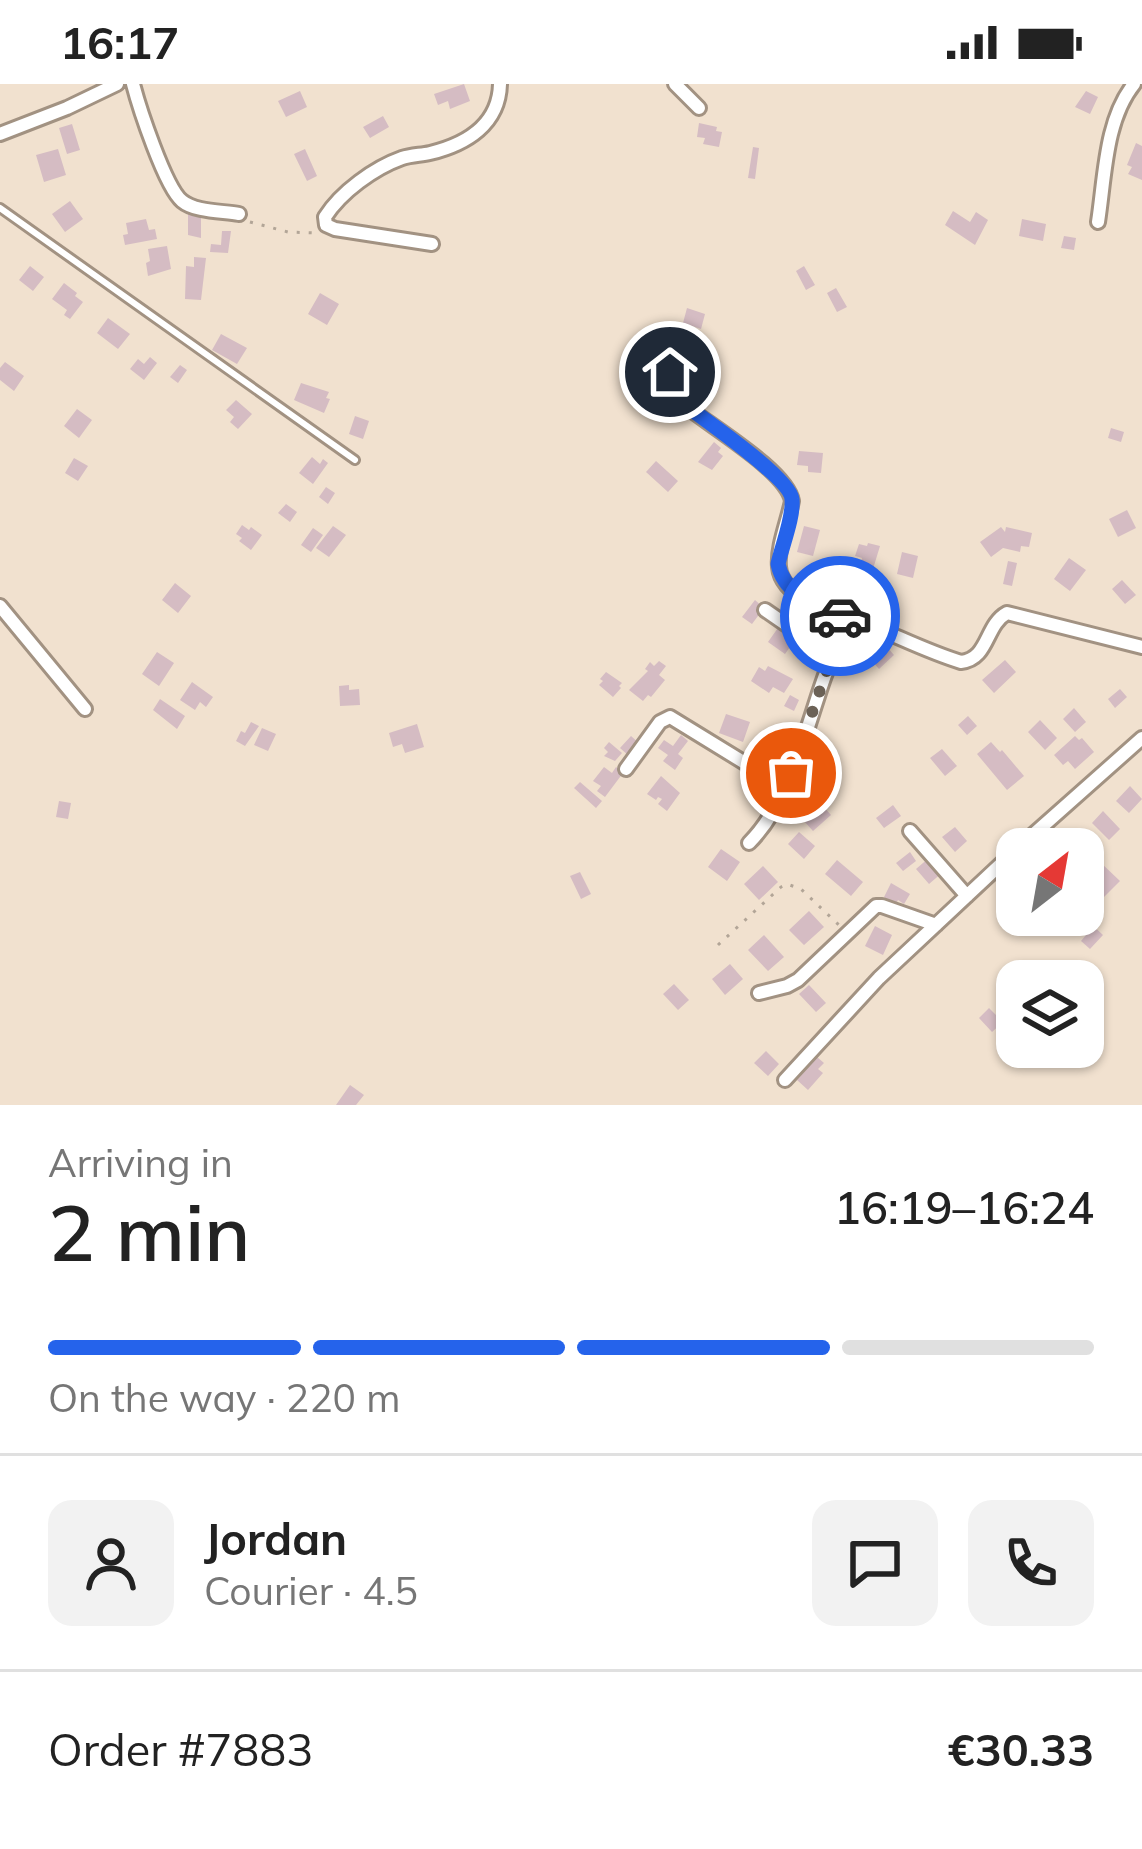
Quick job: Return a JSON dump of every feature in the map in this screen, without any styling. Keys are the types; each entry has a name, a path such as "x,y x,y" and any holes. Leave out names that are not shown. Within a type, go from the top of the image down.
{"street":[{"path":"0,134 117,84"},
{"path":"133,84 148,132 179,198 191,206 239,214"},
{"path":"432,244 349,232 326,225 326,214 378,171 404,158 453,145 483,127 496,107 500,84"},
{"path":"675,84 699,108"},
{"path":"1098,222 1114,123 1134,84"},
{"path":"688,355 667,376 666,390 788,488 792,501 778,564 781,576 805,599 850,621 964,662 976,658 998,618 1007,613 1142,647"},
{"path":"0,606 85,709"},
{"path":"765,610 833,657"},
{"path":"749,842 764,826 793,770 850,621"},
{"path":"626,769 660,722 670,717 784,787"},
{"path":"1041,828 1142,738"},
{"path":"910,831 967,896"},
{"path":"785,1080 879,978 996,869"},
{"path":"759,993 798,980 870,909 879,906 936,925"}],"lane":[{"path":"0,208 355,460"}],"path":[{"path":"239,214 250,222 288,232 318,233 326,225"},
{"path":"718,945 787,884 801,889 846,932"}],"building":[{"path":"464,84 470,101 450,109 448,101 438,105 434,94"},
{"path":"300,91 307,107 286,117 278,101"},
{"path":"1086,91 1098,97 1090,114 1075,107"},
{"path":"383,116 389,127 370,138 363,127"},
{"path":"699,123 722,132 719,147 703,144 705,138 697,137"},
{"path":"72,124 80,150 67,154 59,128"},
{"path":"1136,143 1142,146 1142,180 1128,174"},
{"path":"753,147 759,148 755,179 748,178"},
{"path":"58,149 66,175 44,182 36,155"},
{"path":"305,149 317,176 307,181 294,154"},
{"path":"70,201 83,219 65,232 52,214"},
{"path":"953,211 970,222 976,212 988,220 975,245 945,225"},
{"path":"188,214 201,215 201,238 188,235"},
{"path":"146,219 157,239 125,245 126,223"},
{"path":"1022,219 1046,224 1043,241 1019,236"},
{"path":"222,231 231,231 228,253 210,252 211,244 221,245"},
{"path":"1064,236 1076,238 1074,250 1061,248"},
{"path":"167,246 171,269 148,276 148,249"},
{"path":"194,257 206,258 201,300 185,299 186,266 194,267"},
{"path":"30,266 44,277 33,291 19,280"},
{"path":"804,266 815,285 806,290 796,271"},
{"path":"64,283 83,302 70,319 64,315 67,310 52,299"},
{"path":"836,288 847,307 837,312 827,293"},
{"path":"320,293 339,304 327,325 308,314"},
{"path":"687,308 705,314 701,329 683,323"},
{"path":"108,318 130,334 118,349 97,333"},
{"path":"221,334 247,348 237,364 212,350"},
{"path":"150,357 157,363 144,380 130,369 138,359 144,364"},
{"path":"5,362 24,376 14,391 0,380"},
{"path":"180,365 187,370 178,383 170,377"},
{"path":"703,378 718,391 710,400 695,387"},
{"path":"301,383 329,392 324,413 294,400"},
{"path":"236,400 252,414 238,429 226,410"},
{"path":"77,409 92,420 79,438 64,426"},
{"path":"355,416 369,421 363,439 349,434"},
{"path":"1111,428 1124,432 1121,442 1108,438"},
{"path":"714,442 723,456 712,470 698,462"},
{"path":"799,451 823,453 821,473 797,465"},
{"path":"312,457 320,464 323,459 328,463 313,484 299,473"},
{"path":"74,458 88,466 78,481 65,473"},
{"path":"656,461 678,481 668,492 646,472"},
{"path":"326,487 335,493 328,504 319,497"},
{"path":"286,504 297,512 290,522 278,513"},
{"path":"1127,510 1136,528 1118,537 1109,519"},
{"path":"242,525 262,535 251,550 236,534"},
{"path":"333,526 346,535 329,557 316,548"},
{"path":"804,526 820,530 813,556 797,552"},
{"path":"1001,527 1005,532 1006,527 1032,533 1029,547 1021,546 1020,552 1003,548 991,557 980,542"},
{"path":"313,528 323,535 311,552 301,545"},
{"path":"859,544 880,546 873,569 855,556"},
{"path":"902,552 918,556 913,578 897,574"},
{"path":"1069,558 1086,570 1070,591 1054,579"},
{"path":"1008,561 1017,563 1012,586 1003,584"},
{"path":"1122,580 1136,595 1125,604 1112,589"},
{"path":"175,583 191,596 178,613 162,600"},
{"path":"755,600 764,608 752,624 742,617"},
{"path":"810,607 830,615 823,630 804,623"},
{"path":"780,625 797,637 785,654 768,642"},
{"path":"879,638 894,655 879,669 864,652"},
{"path":"157,652 174,663 159,686 142,674"},
{"path":"1005,660 1016,672 994,693 982,680"},
{"path":"659,661 666,666 659,675 665,680 643,701 629,690 648,671 650,662 654,666"},
{"path":"768,666 793,679 784,693 773,687 769,693 751,681 759,667 765,671"},
{"path":"606,672 622,683 613,697 599,685"},
{"path":"192,682 213,697 206,707 200,702 195,710 180,700"},
{"path":"349,685 349,690 359,689 360,705 340,706 339,686"},
{"path":"1120,689 1127,697 1115,708 1108,699"},
{"path":"790,695 799,700 794,711 784,706"},
{"path":"160,699 185,716 177,729 153,710"},
{"path":"1074,708 1086,722 1075,732 1063,719"},
{"path":"726,714 750,722 743,742 719,733"},
{"path":"968,716 977,726 967,735 958,725"},
{"path":"1040,720 1057,738 1045,750 1028,732"},
{"path":"251,722 259,726 245,746 236,741"},
{"path":"417,724 424,747 405,753 402,744 393,747 389,733"},
{"path":"262,728 276,734 268,751 254,745"},
{"path":"681,735 688,741 678,754 683,758 675,770 663,761 668,755 658,748 664,740 673,746"},
{"path":"631,736 640,744 629,756 620,748"},
{"path":"1075,736 1094,752 1075,769 1054,755"},
{"path":"609,742 622,753 615,761 604,756"},
{"path":"991,742 1024,776 1007,790 977,754"},
{"path":"942,749 957,766 945,776 930,758"},
{"path":"604,767 612,773 616,767 623,773 605,797 593,781"},
{"path":"661,776 680,793 667,811 658,804 662,799 647,794"},
{"path":"580,782 602,801 596,808 574,788"},
{"path":"1130,786 1142,799 1129,813 1116,801"},
{"path":"813,795 831,815 813,831 795,811"},
{"path":"59,801 71,803 68,819 56,817"},
{"path":"893,805 901,816 884,828 876,818"},
{"path":"1103,811 1120,829 1109,840 1104,828 1092,823"},
{"path":"955,827 967,841 955,852 942,837"},
{"path":"799,832 815,846 804,859 788,844"},
{"path":"721,849 740,862 727,881 708,867"},
{"path":"910,852 916,861 903,871 896,863"},
{"path":"930,857 943,872 929,884 916,869"},
{"path":"837,860 863,882 851,896 825,874"},
{"path":"763,866 778,882 759,900 744,884"},
{"path":"1104,866 1120,881 1104,897"},
{"path":"580,872 591,894 581,899 570,876"},
{"path":"891,883 910,894 904,904 884,897"},
{"path":"809,911 824,927 804,945 789,930"},
{"path":"875,926 892,935 883,955 865,946"},
{"path":"764,935 784,957 768,971 748,950"},
{"path":"1085,936 1102,936 1090,949 1081,941"},
{"path":"730,964 743,979 725,995 712,979"},
{"path":"674,984 689,1000 678,1010 663,994"},
{"path":"809,985 826,1003 816,1012 799,994"},
{"path":"989,1008 996,1015 996,1028 992,1032 979,1018"},
{"path":"766,1051 779,1064 768,1076 754,1063"},
{"path":"817,1057 824,1063 818,1069 823,1073 808,1090 797,1080"},
{"path":"350,1085 364,1095 356,1105 336,1105"}],"way so far":[{"path":"791,773 827,670 850,621 840,616"}],"route":[{"path":"670,372 664,383 670,394 788,488 792,501 780,573 802,597 840,616"}]}
